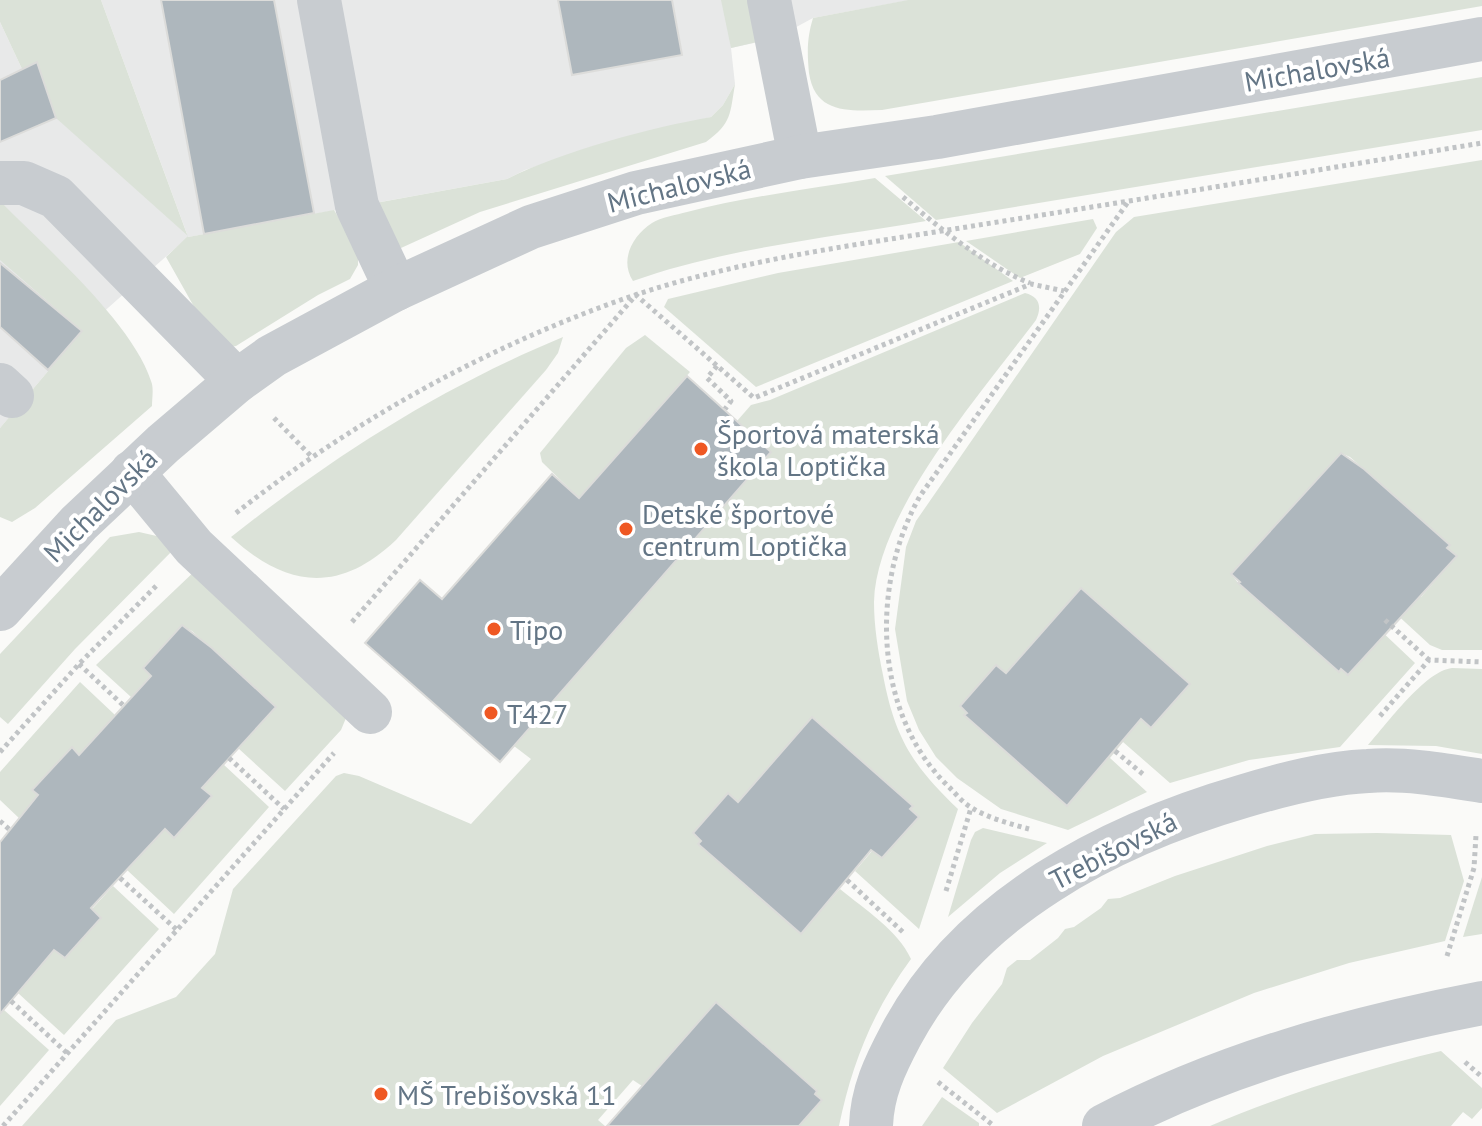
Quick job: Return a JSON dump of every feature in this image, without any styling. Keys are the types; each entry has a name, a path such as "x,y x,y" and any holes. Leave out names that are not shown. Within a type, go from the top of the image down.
{"street":[{"path":"319,0 357,206 396,289"},
{"path":"769,0 800,157"},
{"name":"Michalovská","path":"7,586 132,472 237,381 272,356 396,289 546,222 636,193 800,157 937,137 1482,39"},
{"path":"0,183 24,183 56,197 237,381"},
{"path":"132,472 194,547 370,712"},
{"name":"Trebišovská","path":"871,1126 878,1080 907,1024 946,970 995,921 1040,888 1113,844 1186,813 1291,782 1369,771 1450,775 1482,781"},
{"path":"1104,1126 1201,1083 1308,1043 1378,1024 1482,1003"}],"path":[{"path":"0,752 79,664 194,547 276,484 372,418 515,342 636,295 783,259 1482,143"},
{"path":"851,149 943,231 1014,277 1064,291"},
{"path":"1095,855 1073,841 1012,824 971,808 930,765 910,737 897,701 885,615 905,522 920,496 1128,201"},
{"path":"636,295 754,398 1031,284"},
{"path":"317,663 636,295"},
{"path":"717,366 707,378 731,401 725,409"},
{"path":"1385,620 1429,660 1482,662"},
{"path":"1326,777 1429,660"},
{"path":"79,664 124,706"},
{"path":"3,1126 370,712"},
{"path":"229,758 284,809"},
{"path":"944,895 971,808"},
{"path":"0,821 10,830"},
{"path":"1458,924 1474,868 1474,841 1478,828"},
{"path":"120,878 177,930"},
{"path":"847,880 946,970"},
{"path":"11,1001 67,1053"},
{"path":"947,1089 994,1126"}],"shaded area":[{"path":"0,0 101,0 187,236 56,118 37,62 22,69 0,22"},
{"path":"101,0 910,0 813,18 776,38 731,48 735,84 723,105 711,117 608,143 525,170 507,179 188,237 82,331 0,428 0,22 22,69 37,62 57,118 187,234"},
{"path":"721,0 749,0 757,42 731,48"},
{"path":"908,0 1482,0 1482,6 882,110 846,110 826,103 818,96 809,73 808,45 813,18"},
{"path":"1482,77 1482,130 936,220 885,176"},
{"path":"735,84 725,123 706,142 480,212 401,248 370,204 507,179 554,159 607,142 711,117 723,105"},
{"path":"1482,160 1482,650 1442,650 1430,645 1393,611 1411,590 1421,597 1457,556 1447,548 1450,545 1350,457 1341,453 1304,495 1277,539 1268,533 1232,575 1339,671 1341,669 1348,675 1384,636 1378,628 1415,663 1340,747 1249,760 1170,783 1123,742 1110,758 1147,792 1068,830 1001,809 957,778 936,757 919,730 907,701 895,629 906,547 916,521 1116,232 1134,217"},
{"path":"875,178 926,221 741,252 633,281 629,273 628,257 634,241 645,228 660,219 733,201"},
{"path":"0,201 85,286 126,334 141,358 153,390 152,406 35,508 12,522 0,517 0,428 82,331 0,260"},
{"path":"334,210 358,250 358,265 350,279 318,295 236,346 225,348 197,312 166,257 188,236"},
{"path":"1093,219 1097,228 1080,254 1020,278 966,241"},
{"path":"959,242 1013,281 756,387 664,307 668,299 778,273"},
{"path":"1025,293 1038,303 1036,320 936,454 912,492 879,567 874,602 876,629 893,716 917,764 958,809 919,929 855,871 872,851 882,858 919,817 910,809 912,805 813,717 738,802 728,794 693,833 701,841 699,844 801,933 840,889 889,929 911,959 886,998 866,1038 850,1081 839,1126 799,1126 821,1100 815,1094 817,1090 716,1002 642,1086 633,1080 598,1120 605,1126 22,1126 116,1020 176,997 215,954 233,889 336,776 344,773 359,776 471,824 531,759 514,746 771,452 737,421 751,405 770,400"},
{"path":"645,335 690,372 579,498 542,462 540,453 626,348"},
{"path":"563,337 558,353 546,370 396,540 375,557 334,576 313,578 272,567 231,537 309,478 390,425 474,378"},
{"path":"139,532 161,537 175,548 75,649 8,724 0,717 0,654 110,537"},
{"path":"198,568 346,718 341,730 285,791 238,748 275,707 192,631 181,626 144,668 151,675 131,697 96,665"},
{"path":"1452,668 1482,669 1482,754 1436,746 1368,745 1419,688 1441,671"},
{"path":"80,682 115,715 79,755 72,747 41,797 20,819 0,800 0,772"},
{"path":"223,764 269,807 174,914 127,870 165,829 175,837 212,796 202,788"},
{"path":"983,828 1047,843 1000,873 948,917 971,840 975,832"},
{"path":"1315,834 1451,835 1464,881 1445,941 1349,963 1254,993 1103,1056 997,1113 943,1068 1002,984 1007,968 1017,960 1030,960 1065,929 1074,927 1101,908 1108,899 1120,898 1267,846"},
{"path":"1482,877 1482,934 1463,937"},
{"path":"113,886 159,929 64,1035 18,993 54,950 65,958 101,918 92,909"},
{"path":"4,1010 49,1050 0,1106 0,1015"},
{"path":"1441,1051 1482,1088 1482,1108 1472,1119 1463,1112 1451,1126 1210,1126 1324,1084"},
{"path":"942,1097 979,1123 979,1126 922,1126"}],"building":[{"path":"161,0 274,0 314,213 204,234"},
{"path":"558,0 672,0 682,55 572,75"},
{"path":"37,62 56,118 0,142 0,80"},
{"path":"0,263 82,331 48,370 0,327"},
{"path":"687,376 771,452 500,762 365,643 420,580 442,599 552,474 579,498"},
{"path":"1341,453 1364,469 1450,545 1447,548 1457,556 1348,675 1341,669 1339,672 1231,574"},
{"path":"1081,588 1190,684 1151,728 1141,719 1067,806 964,715 967,713 960,706 996,665 1006,673"},
{"path":"182,625 276,707 202,788 212,796 174,838 165,829 91,908 101,918 65,958 54,950 0,1014 0,842 38,795 32,790 72,747 79,755 151,676 143,668"},
{"path":"812,717 913,806 910,809 919,817 882,858 871,850 801,934 698,844 701,841 693,833 728,793 738,802"},
{"path":"716,1002 817,1091 815,1094 822,1100 799,1126 607,1126"}],"place":[{"name":"Športová materská škola Loptička","path":"701,449"},
{"name":"Detské športové centrum Loptička","path":"626,529"},
{"name":"Tipo","path":"494,629"},
{"name":"T427","path":"491,713"},
{"name":"MŠ Trebišovská 11","path":"381,1094"}]}
